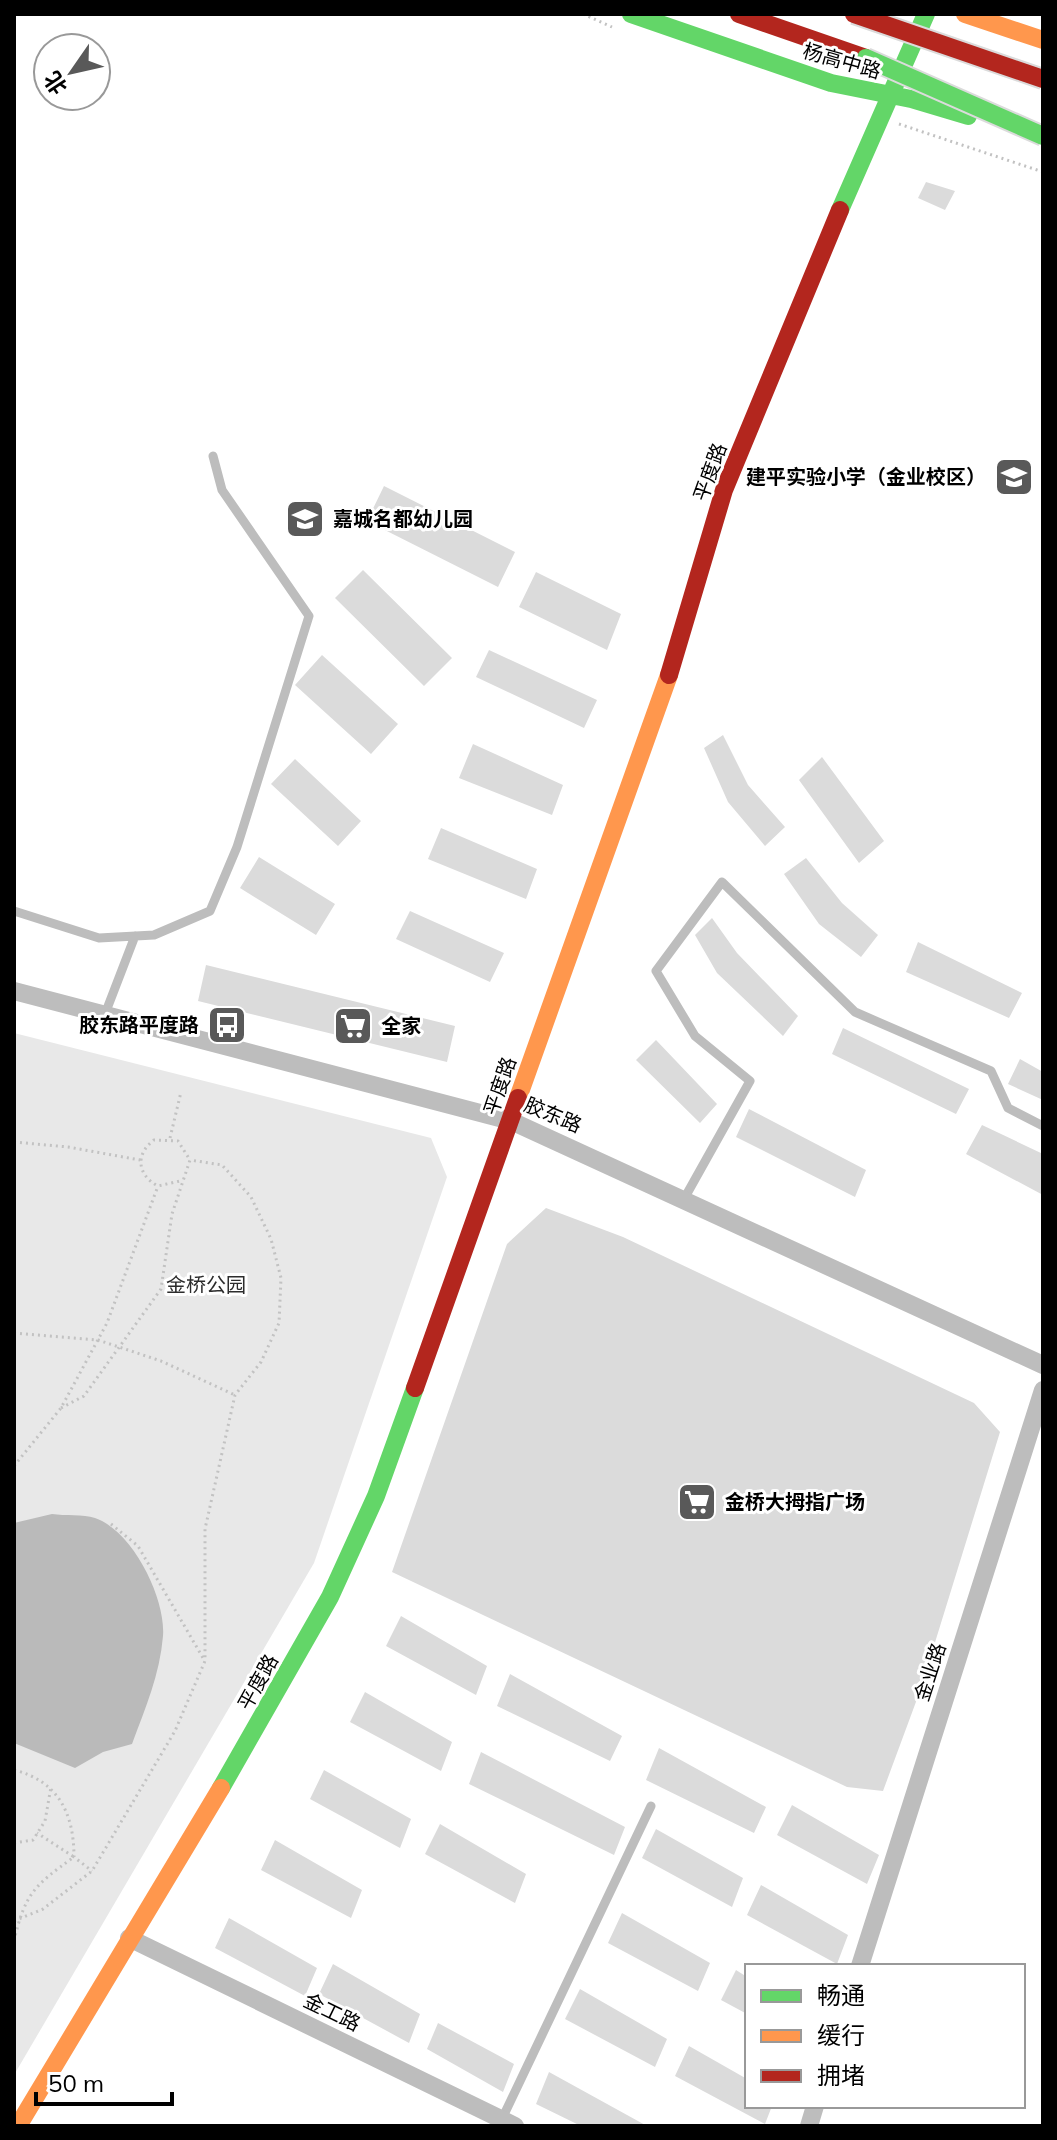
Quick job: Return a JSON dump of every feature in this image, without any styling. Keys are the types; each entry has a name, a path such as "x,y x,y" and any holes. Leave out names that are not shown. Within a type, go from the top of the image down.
{"main road":[{"name":"杨高中路","path":"631,14 831,83 911,99 1043,138"},
{"name":"杨高中路","path":"739,14 1043,121"},
{"path":"854,14 1041,78"},
{"name":"平度路","path":"18,2126 260,1724 330,1597 376,1496 677,654 724,490 814,268 926,14"},
{"path":"965,14 1043,40"},
{"path":"866,58 1043,138"}],"street":[{"name":"胶东路","path":"14,991 511,1121 1043,1365"},
{"name":"金业路","path":"861,1964 1043,1390"},
{"name":"金工路","path":"129,1938 508,2123"}],"lane":[{"path":"14,911 99,938 154,935 210,911 237,847 309,616 222,490 213,456"},
{"path":"684,1199 750,1081 695,1036 656,971 722,882 855,1012 991,1071 1008,1108 1043,1126"},
{"path":"105,1014 135,936"},
{"path":"508,2123 651,1806"}],"path":[{"path":"170,1138 181,1092"},
{"path":"61,1408 84,1396 161,1289 180,1181 190,1160 184,1146 170,1138 154,1140 142,1152 140,1160 145,1176 158,1186"},
{"path":"14,1142 68,1147 140,1160"},
{"path":"16,1920 43,1909 92,1871 175,1731 205,1661 205,1529 235,1395 261,1362 279,1323 281,1278 271,1239 251,1197 222,1165 190,1160"},
{"path":"158,1186 180,1181"},
{"path":"14,1466 61,1408 98,1340 143,1233 158,1186"},
{"path":"14,1333 98,1340 161,1361 235,1395"},
{"path":"111,1524 138,1546 205,1661"},
{"path":"14,1770 31,1774 51,1786 65,1806 74,1834 74,1857"},
{"path":"14,1843 33,1840 45,1821 51,1786"},
{"path":"37,1833 92,1871"},
{"path":"14,1941 16,1920 36,1884 74,1857"}],"green space":[{"name":"金桥公园","path":"14,1033 431,1138 447,1177 314,1563 14,2075"}],"shaded area":[{"path":"52,1514 95,1518 122,1537 134,1551 153,1586 162,1621 159,1664 132,1744 103,1752 75,1768 14,1743 14,1523"}],"building":[{"path":"926,182 955,191 945,210 918,198"},
{"path":"384,486 515,552 498,587 367,521"},
{"path":"363,570 452,658 424,686 335,598"},
{"path":"536,572 621,614 607,650 519,607"},
{"path":"489,650 597,700 584,728 476,677"},
{"path":"322,655 398,724 371,754 295,685"},
{"path":"723,735 748,785 785,827 765,846 728,802 704,748"},
{"path":"473,744 563,785 552,815 459,778"},
{"path":"822,757 884,841 859,863 799,780"},
{"path":"295,759 361,821 338,846 271,784"},
{"path":"441,828 537,869 526,899 428,859"},
{"path":"259,857 335,904 316,935 240,888"},
{"path":"806,858 842,903 878,935 861,957 819,924 784,874"},
{"path":"410,911 504,953 490,982 396,939"},
{"path":"712,918 737,953 798,1016 783,1036 717,973 695,935"},
{"path":"918,942 1022,993 1009,1018 906,972"},
{"path":"206,965 455,1026 447,1062 198,1001"},
{"path":"843,1028 969,1089 956,1114 832,1054"},
{"path":"656,1040 717,1104 700,1123 636,1060"},
{"path":"1020,1059 1043,1072 1043,1100 1008,1084"},
{"path":"749,1109 866,1170 855,1197 736,1137"},
{"path":"982,1125 1043,1154 1043,1195 966,1154"},
{"name":"金桥大拇指广场","path":"546,1208 623,1237 974,1403 1000,1432 920,1691 883,1791 847,1787 392,1572 507,1244"},
{"path":"401,1616 487,1666 476,1695 386,1646"},
{"path":"510,1674 622,1736 610,1761 497,1706"},
{"path":"365,1692 452,1742 441,1771 350,1722"},
{"path":"659,1748 766,1807 754,1833 646,1780"},
{"path":"481,1752 625,1827 614,1855 469,1784"},
{"path":"324,1770 411,1819 400,1848 310,1799"},
{"path":"792,1805 879,1855 867,1884 777,1835"},
{"path":"440,1824 526,1874 515,1903 425,1854"},
{"path":"656,1829 743,1878 732,1907 642,1858"},
{"path":"275,1840 362,1890 351,1918 261,1870"},
{"path":"761,1885 848,1935 837,1964 747,1915"},
{"path":"622,1913 710,1963 698,1991 608,1943"},
{"path":"229,1918 317,1968 305,1996 215,1948"},
{"path":"333,1964 420,2014 409,2043 319,1994"},
{"path":"736,1970 745,1976 745,2013 721,2000"},
{"path":"580,1989 667,2039 655,2067 565,2019"},
{"path":"438,2023 514,2064 503,2092 427,2049"},
{"path":"689,2046 745,2078 745,2108 771,2108 765,2124 675,2076"},
{"path":"549,2072 647,2126 581,2126 536,2104"}],"traffic: fast":[{"path":"631,14 831,83 911,99 968,116"},
{"path":"840,210 926,14"},
{"path":"866,58 1043,136"},
{"path":"221,1788 330,1597 376,1496 415,1388"}],"traffic: slow":[{"path":"965,14 1043,40"},
{"path":"518,1098 669,675"},
{"path":"18,2126 221,1788"}],"traffic: jam":[{"path":"739,14 866,58"},
{"path":"854,14 1043,79"},
{"path":"669,675 724,490 840,210"},
{"path":"415,1388 518,1098"}],"place":[{"name":"建平实验小学（金业校区）","path":"1014,477"},
{"name":"嘉城名都幼儿园","path":"305,519"},
{"name":"胶东路平度路","path":"227,1025"},
{"name":"全家","path":"353,1026"},
{"name":"金桥大拇指广场","path":"697,1502"}]}
